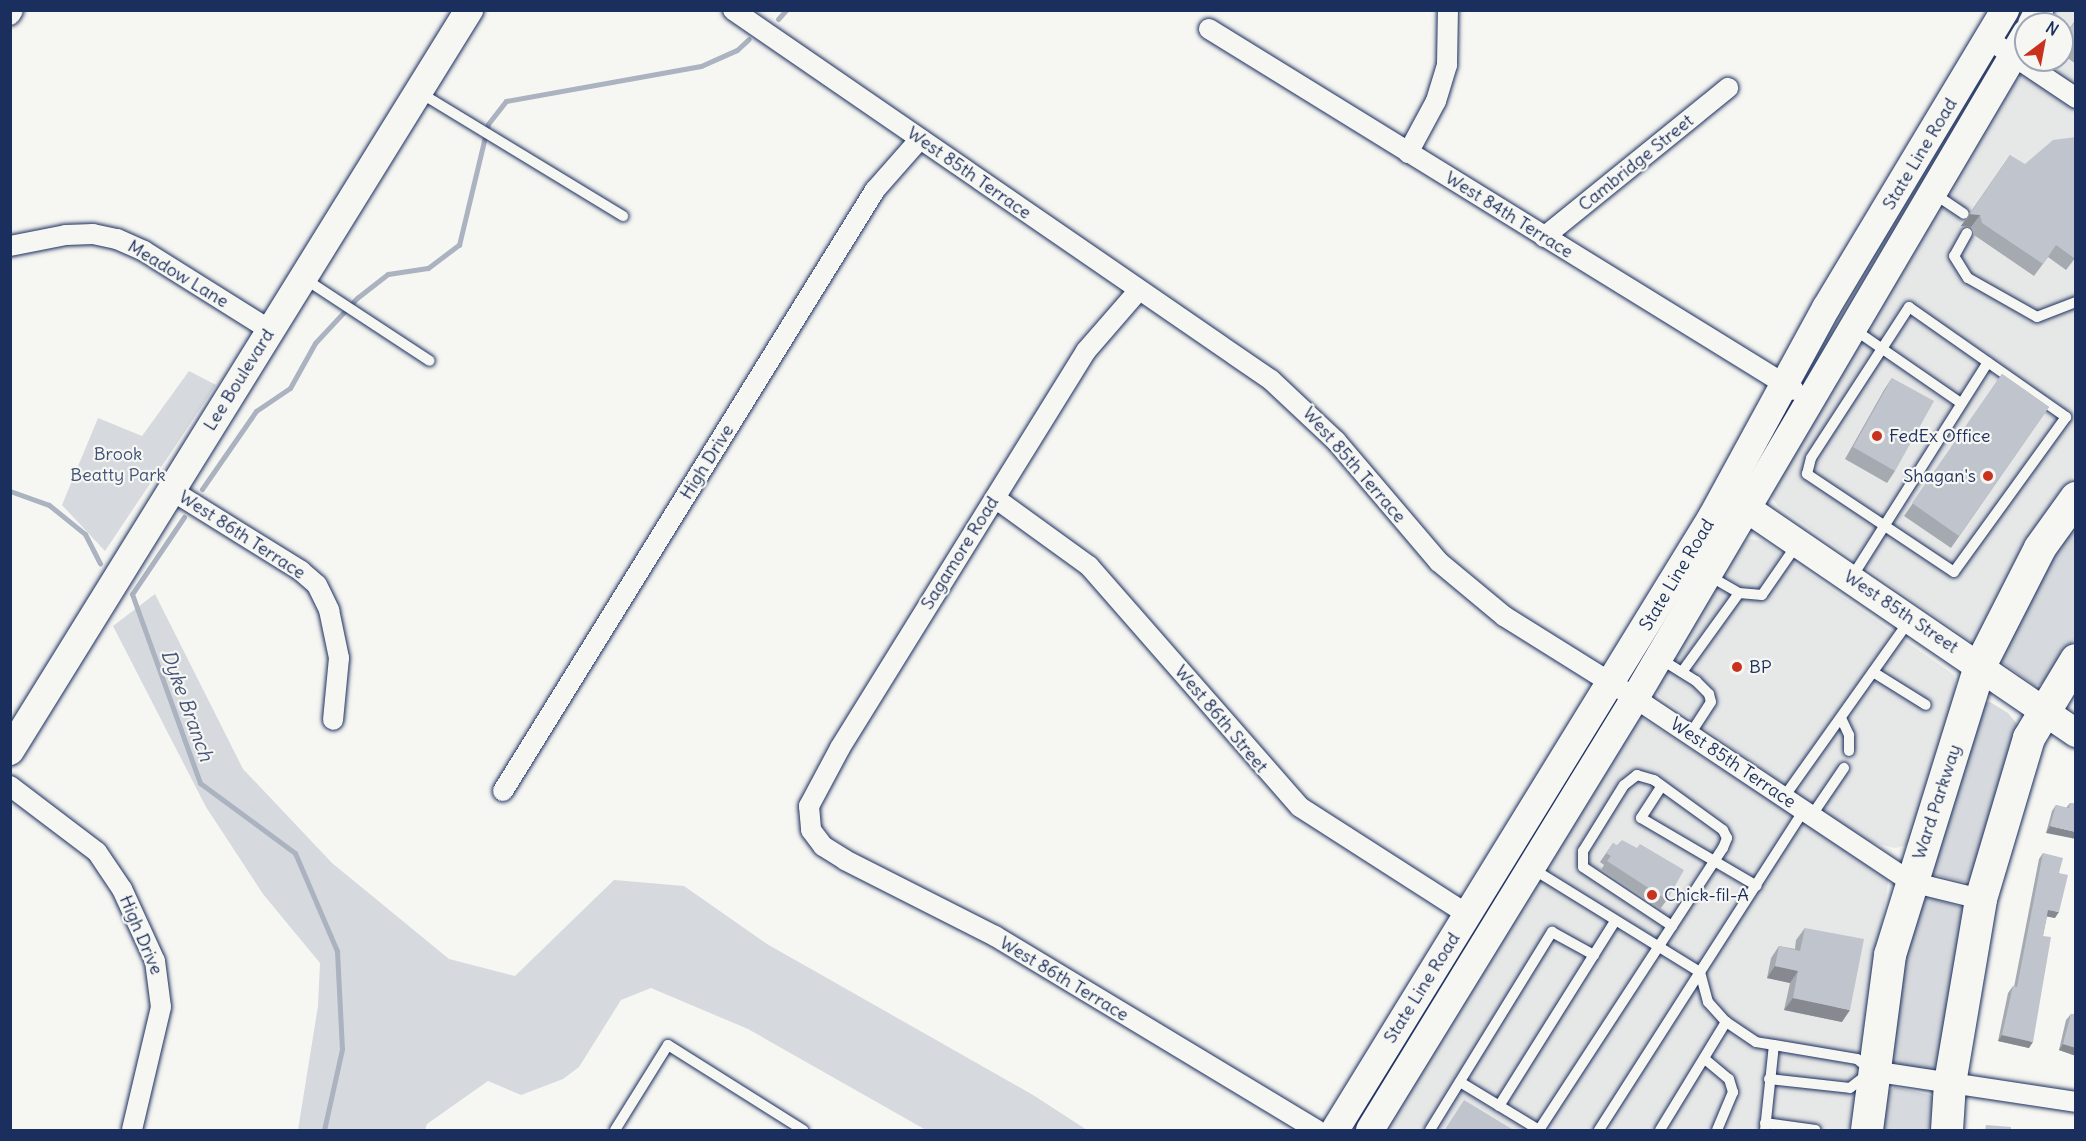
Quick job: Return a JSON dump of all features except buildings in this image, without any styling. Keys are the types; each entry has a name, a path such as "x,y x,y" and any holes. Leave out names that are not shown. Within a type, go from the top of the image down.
{"main road":[{"name":"Lee Boulevard","path":"10,751 469,10"},
{"name":"State Line Road","path":"1335,1131 1468,915 1624,690 1670,665 1785,385 1826,308 2005,10"},
{"name":"State Line Road","path":"1370,1131 1533,868 1624,690 1736,500 1809,400 2014,55"},
{"name":"Ward Parkway","path":"1867,1131 1872,1071 1890,955 1980,666 2040,548 2076,498"},
{"name":"West 85th Street","path":"1736,500 2076,733"},
{"path":"1947,1131 1950,1083 1981,899 2029,738 2043,710 2076,660"}],"street":[{"path":"10,15 13,10"},
{"name":"West 85th Terrace","path":"733,10 1300,404 1466,588 1504,616 1624,690 1911,882"},
{"path":"1408,153 1436,101 1447,65 1448,10"},
{"name":"West 84th Terrace","path":"1209,29 1809,400"},
{"path":"1988,39 2014,44"},
{"path":"2049,72 2076,98"},
{"name":"Cambridge Street","path":"1544,237 1728,88"},
{"name":"High Drive","path":"502,791 875,190 920,140"},
{"name":"Meadow Lane","path":"10,246 66,235 93,234 117,239 144,251 270,330"},
{"name":"Sagamore Road","path":"811,830 809,806 816,790 1086,351 1139,290"},
{"name":"West 86th Terrace","path":"171,489 301,571 317,585 329,610 339,658 333,720"},
{"name":"West 86th Street","path":"995,498 1089,566 1300,807 1468,915"},
{"name":"High Drive","path":"10,786 79,837 107,865 155,961 161,1006 132,1131"},
{"name":"West 86th Terrace","path":"811,830 823,846 838,855 995,936 1317,1131"},
{"path":"1911,882 1981,899"},
{"path":"1872,1071 2076,1102"}],"lane":[{"path":"418,92 623,216"},
{"path":"1933,192 1964,214"},
{"path":"1967,233 1954,256 1968,278 2037,317 2076,302"},
{"path":"303,277 430,361"},
{"path":"1909,307 2066,417 1954,572 1807,474 1811,458 1882,348 1909,307"},
{"path":"1852,328 1961,403"},
{"path":"1851,578 1882,524 1988,362"},
{"path":"1708,575 1738,593 1762,595 1799,542"},
{"path":"1690,734 1711,702 1709,694 1670,665 1738,593"},
{"path":"1784,797 1842,720 1911,619"},
{"path":"1873,672 1926,705"},
{"path":"1842,720 1849,735 1847,748"},
{"path":"1599,1131 1757,886 1840,770"},
{"path":"1460,1082 1539,1131 1714,862 1726,838 1723,830 1645,776 1637,775 1629,780 1582,859 1590,874 1672,926"},
{"path":"1661,787 1641,818 1757,886"},
{"path":"1533,868 1700,972 1708,1002 1726,1022 1756,1042 1857,1059 1872,1071 1850,1088 1769,1079"},
{"path":"1499,1106 1615,921"},
{"path":"1430,1131 1552,932 1594,955"},
{"path":"1660,1131 1706,1059 1726,1022"},
{"path":"615,1131 668,1045 803,1131"},
{"path":"1774,1045 1765,1127 1816,1131"},
{"path":"1706,1059 1729,1079 1733,1092 1717,1131"}],"shaded area":[{"path":"2075,11 2075,473 1978,642 1969,640 1778,506 1771,496 1773,485 2019,72 2074,72 2074,12 2051,12"},
{"path":"1748,539 1763,541 1954,675 1956,692 1911,838 1905,846 1894,848 1862,840 1658,695 1657,688 1742,544"},
{"path":"1629,710 1889,876 1851,1130 1376,1130"}],"green space":[{"name":"Brook Beatty Park","path":"189,371 216,385 105,551 62,505 98,418 142,436"},
{"path":"2075,522 2075,638 2047,682 2035,686 1998,659 2031,593"},
{"path":"155,594 243,769 332,863 449,959 515,976 614,880 684,886 767,944 1033,1095 1087,1130 926,1130 748,1029 651,988 621,1000 579,1067 563,1079 521,1095 488,1081 427,1124 425,1130 298,1130 318,1006 320,963 263,894 206,807 113,626"},
{"path":"1990,702 2008,713 2021,729 1974,877 1965,882 1931,874 1980,703"},
{"path":"1928,897 1961,907 1966,915 1938,1063 1931,1071 1893,1065 1887,1056 1913,912"},
{"path":"1895,1087 1930,1095 1935,1100 1933,1130 1880,1130 1887,1091"}],"waterway":[{"path":"778,19 786,10"},
{"path":"202,489 256,411 290,388 315,343 357,298 388,274 428,268 459,245 488,124 506,101 701,66 737,50 749,39"},
{"name":"Dyke Branch","path":"10,491 49,505 85,534 100,563"},
{"name":"Dyke Branch","path":"184,517 132,594 200,783 295,853 337,951 342,1049 324,1130"}],"place":[{"name":"FedEx Office","path":"1877,436"},
{"name":"Shagan's","path":"1988,476"},
{"name":"BP","path":"1737,667"},
{"name":"Chick-fil-A","path":"1652,895"}]}
